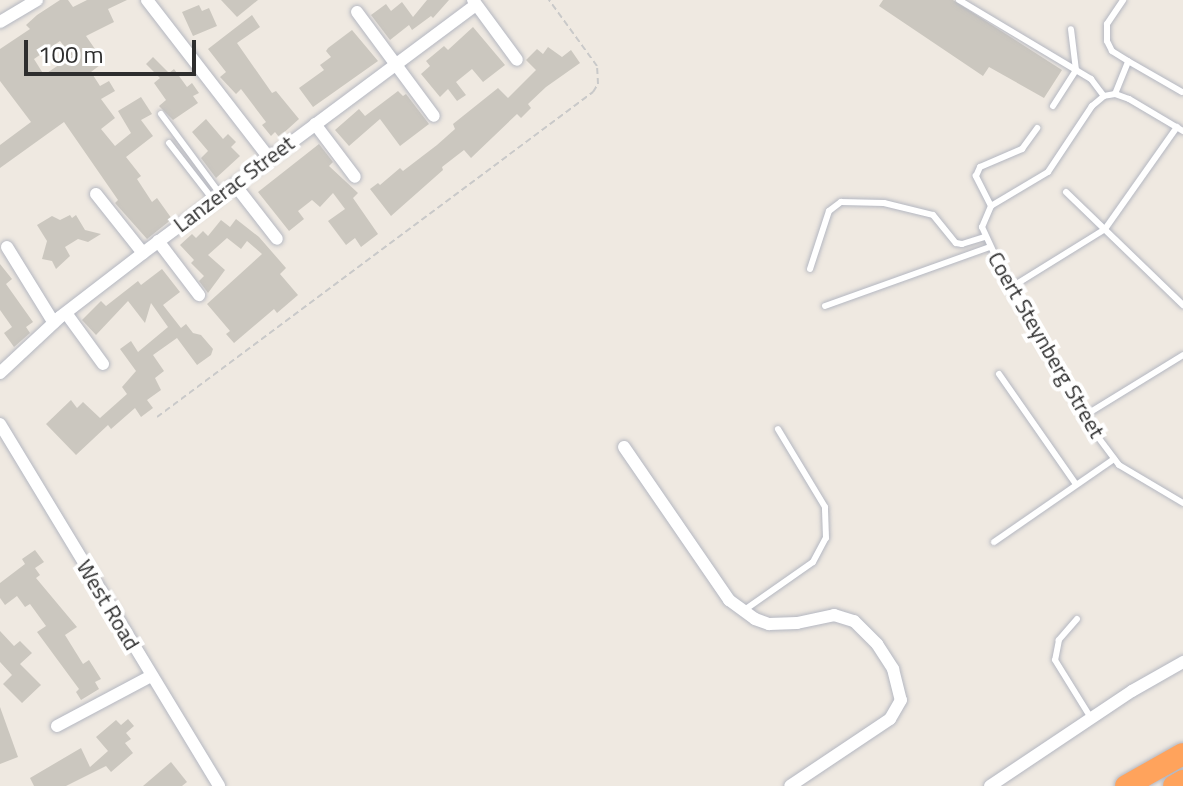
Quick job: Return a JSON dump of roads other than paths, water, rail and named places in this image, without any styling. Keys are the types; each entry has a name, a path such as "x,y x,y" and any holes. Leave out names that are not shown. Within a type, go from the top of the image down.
{"highway":[{"path":"1126,786 1183,754"},
{"path":"1174,786 1183,781"}],"street":[{"path":"0,22 37,0"},
{"path":"147,0 269,158"},
{"path":"474,2 517,60"},
{"name":"Lanzerac Street","path":"0,373 66,313 474,2"},
{"path":"357,12 434,116"},
{"path":"315,124 355,177"},
{"path":"235,185 277,239"},
{"path":"96,194 143,253"},
{"path":"158,241 199,295"},
{"path":"7,247 54,323"},
{"path":"66,313 103,364"},
{"name":"West Road","path":"0,424 219,786"},
{"path":"624,447 717,587 743,611 769,624 797,623 834,615 854,621 886,656 899,683 901,700 890,719 790,786"},
{"path":"990,786 1091,718 1183,662"},
{"path":"57,726 151,676"}],"lane":[{"path":"959,0 1091,79 1104,96"},
{"path":"1123,0 1107,24 1107,41 1112,51 1182,92"},
{"path":"1053,106 1076,70 1071,29"},
{"path":"1115,94 1128,61"},
{"path":"1010,288 1105,229 1180,129 1115,94 1104,96 1092,106 1048,172 991,206 976,176 980,167 1022,149 1037,128"},
{"path":"161,114 218,198"},
{"path":"169,143 218,198"},
{"path":"1066,192 1183,305"},
{"path":"810,269 829,211 841,202 884,203 933,215 956,243 985,237"},
{"name":"Coert Steynberg Street","path":"991,206 982,227 985,237 1010,288 1084,416 1114,459 1137,478 1171,493 1183,503"},
{"path":"825,306 990,247"},
{"path":"1084,416 1183,355"},
{"path":"999,374 1075,483"},
{"path":"743,611 813,562 826,538 825,507 778,429"},
{"path":"994,542 1075,483 1114,459"},
{"path":"1077,619 1059,640 1055,660 1091,718"}]}
